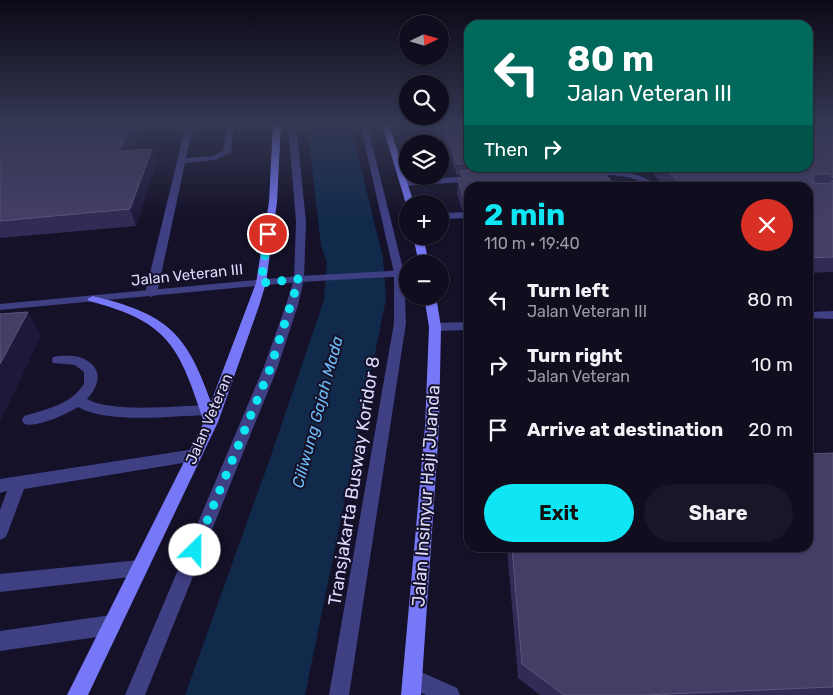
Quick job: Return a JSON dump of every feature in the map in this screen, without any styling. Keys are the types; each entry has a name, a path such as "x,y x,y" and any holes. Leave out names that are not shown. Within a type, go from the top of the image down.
{"main road":[{"name":"Jalan Veteran","path":"77,695 195,455 261,283 273,202 275,156"},
{"path":"395,156 399,170"},
{"path":"93,299 132,309 160,324 169,332 188,359 209,416"},
{"name":"Jalan Insinyur Haji Juanda","path":"412,687 432,427 435,327 431,305"}],"street":[{"path":"151,294 183,156"},
{"path":"182,161 218,156"},
{"path":"135,695 270,369 304,279 295,156"},
{"name":"Transjakarta Busway Koridor 8","path":"371,156 399,273"},
{"path":"576,174 623,172 636,176 646,182"},
{"path":"449,180 487,178"},
{"path":"449,215 464,214"},
{"name":"Jalan Veteran III","path":"0,307 304,279 399,273"},
{"name":"Transjakarta Busway Koridor 8","path":"339,695 399,332 399,305"},
{"path":"813,316 833,315"},
{"path":"435,327 464,326"},
{"path":"29,420 55,413 78,400 91,384 91,370 78,361 58,360"},
{"path":"78,400 93,409 101,410 209,416"},
{"path":"0,486 195,455"},
{"path":"0,532 18,484"},
{"path":"0,583 139,568"},
{"path":"0,641 111,626"},
{"path":"412,687 450,695"}],"water":[{"name":"Ciliwung Gajah Mada","path":"311,156 358,156 383,258 386,299 305,695 185,695 268,464 324,300 327,263 321,246"}],"building":[{"path":"0,156 149,156 130,209 0,221"},
{"path":"454,156 464,156 464,164 457,164"},
{"path":"813,156 833,156 833,178 829,174 815,174 813,182 679,182 668,172 813,172"},
{"path":"460,171 604,172 612,182 464,182 463,196 458,179 463,178"},
{"path":"833,180 833,257 813,258 813,183 829,184"},
{"path":"28,312 0,364 0,314"},
{"path":"833,453 833,687 644,695 564,695 522,664 512,552 813,552 813,454"}],"route":[{"path":"195,550 270,369 299,279 261,283 268,234"}]}
